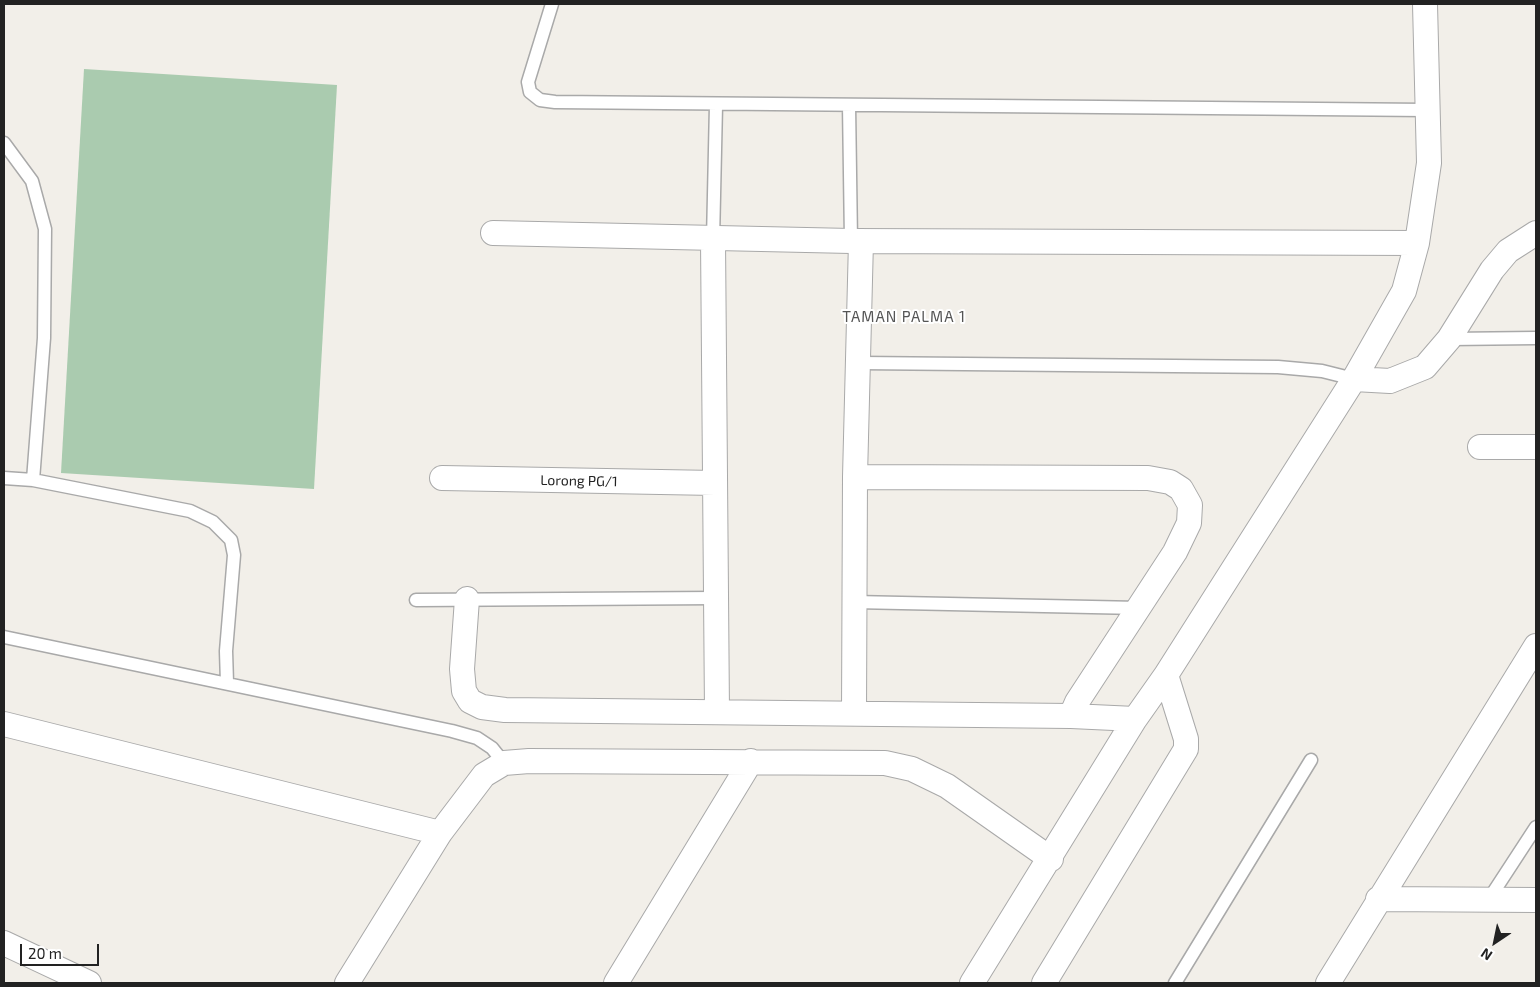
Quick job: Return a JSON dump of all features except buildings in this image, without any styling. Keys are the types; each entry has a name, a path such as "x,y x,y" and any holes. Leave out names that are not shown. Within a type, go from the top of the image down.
{"street":[{"path":"972,983 1051,859 1135,719 1166,675 1354,379 1404,291 1417,243 1429,163 1425,4"},
{"path":"493,233 713,240 1417,243"},
{"path":"1354,379 1390,381 1425,367 1449,339 1492,270 1508,251 1536,233"},
{"path":"713,240 717,712"},
{"path":"854,713 855,477 860,363 856,241"},
{"path":"1480,447 1536,446"},
{"path":"855,477 1148,478 1170,482 1181,488 1190,505 1188,523 1175,552 1077,702 1071,716"},
{"name":"Lorong PG/1","path":"442,478 715,483"},
{"path":"467,599 462,669 464,691 470,701 482,707 506,710 1071,716 1135,719"},
{"path":"1328,983 1378,899 1536,646"},
{"path":"1044,983 1186,749 1186,739 1166,675"},
{"path":"4,724 440,833"},
{"path":"347,983 440,833 484,775 504,763 529,761 751,761 885,763 912,768 946,786 1051,859"},
{"path":"616,983 751,761"},
{"path":"1378,899 1536,900"},
{"path":"4,943 89,983"}],"lane":[{"path":"552,4 528,82 530,92 540,100 555,102 716,105 1427,110"},
{"path":"713,240 716,105"},
{"path":"849,105 856,241"},
{"path":"4,143 32,181 45,229 44,338 33,480"},
{"path":"1449,339 1536,338"},
{"path":"860,363 1278,367 1322,371 1354,379"},
{"path":"4,478 33,480 190,511 213,522 231,540 234,555 226,651 227,683"},
{"path":"416,600 716,598"},
{"path":"854,602 1139,608"},
{"path":"4,637 227,683 477,738 492,748 504,763"},
{"path":"1175,983 1311,760"},
{"path":"1489,899 1536,827"}],"green space":[{"path":"84,69 337,85 314,489 61,473"}],"district":[{"name":"TAMAN PALMA 1","path":"904,317"}]}
